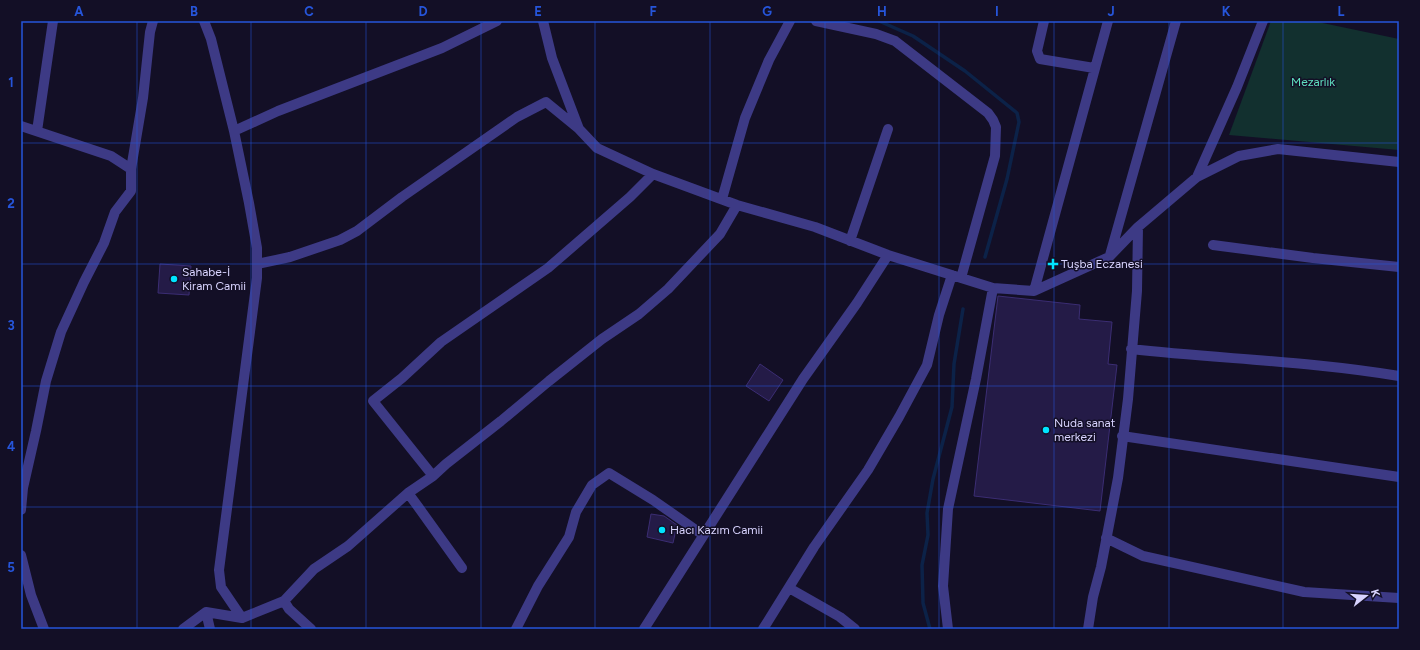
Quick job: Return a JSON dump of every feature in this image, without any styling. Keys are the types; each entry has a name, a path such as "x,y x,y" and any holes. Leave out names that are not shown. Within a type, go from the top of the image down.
{"street":[{"path":"37,131 53,21"},
{"path":"21,510 23,488 46,381 61,332 104,243 115,212 131,191 131,169 143,98 150,32 153,21"},
{"path":"204,21 211,39 234,131 254,226 257,248 257,278 219,570 221,587 242,618"},
{"path":"234,131 278,111 442,48 497,21"},
{"path":"543,21 552,58 579,129"},
{"path":"722,199 745,118 769,60 790,21"},
{"path":"763,629 814,548 868,470 899,417 926,365 939,315 956,276 996,156 996,127 988,113 895,41 876,34 816,21"},
{"path":"1044,21 1037,51 1040,59 1094,68"},
{"path":"1034,291 1108,21"},
{"path":"1109,257 1176,21"},
{"path":"1197,177 1237,87 1264,21"},
{"path":"257,264 290,257 340,240 357,231 402,197 517,117 546,102 579,129 597,148 653,174 738,205 815,227 888,255 993,288 1034,291 1109,257 1138,227 1197,177 1239,156 1278,149 1399,162"},
{"path":"21,126 111,156 131,169"},
{"path":"850,241 888,129"},
{"path":"433,476 373,401 402,378 441,342 548,268 630,197 653,174"},
{"path":"183,629 206,612 242,618 284,601 314,570 348,546 408,493 433,476 560,372 602,339 639,314 668,289 720,234 738,205"},
{"path":"1088,629 1093,597 1118,478 1122,436 1128,399 1137,290 1138,227"},
{"path":"1213,245 1399,267"},
{"path":"644,629 803,379 857,303 888,255"},
{"path":"948,629 943,586 948,509 976,379 993,288"},
{"path":"1131,349 1200,356 1302,363 1399,376"},
{"path":"1122,436 1399,477"},
{"path":"516,629 538,586 570,537 576,512 592,485 609,473 653,500 703,535"},
{"path":"408,493 462,568"},
{"path":"1106,538 1143,556 1304,592 1399,598"},
{"path":"21,555 31,595 44,629"},
{"path":"789,588 840,617 856,629"},
{"path":"284,601 289,609 311,629"},
{"path":"206,612 210,629"}],"green space":[{"name":"Mezarlık","path":"1271,21 1313,21 1399,39 1399,150 1229,135"}],"building":[{"name":"Sahabe-İ Kiram Camii","path":"160,264 191,266 189,295 158,293"},
{"name":"Nuda sanat merkezi","path":"998,296 1080,305 1079,319 1112,322 1108,364 1117,365 1100,511 974,496"},
{"path":"760,364 783,380 769,401 746,386"},
{"name":"Hacı Kazım Camii","path":"651,514 664,516 677,525 673,543 647,537"}],"waterway":[{"path":"879,21 913,36 965,71 1017,113 1019,122 1007,179 985,257"},
{"path":"930,629 923,603 922,565 928,535 927,513 933,479 952,407 954,364 963,309"}],"place":[{"name":"Tuşba Eczanesi","path":"1053,264"},
{"name":"Sahabe-İ Kiram Camii","path":"174,279"},
{"name":"Nuda sanat merkezi","path":"1046,430"},
{"name":"Hacı Kazım Camii","path":"662,530"}]}
